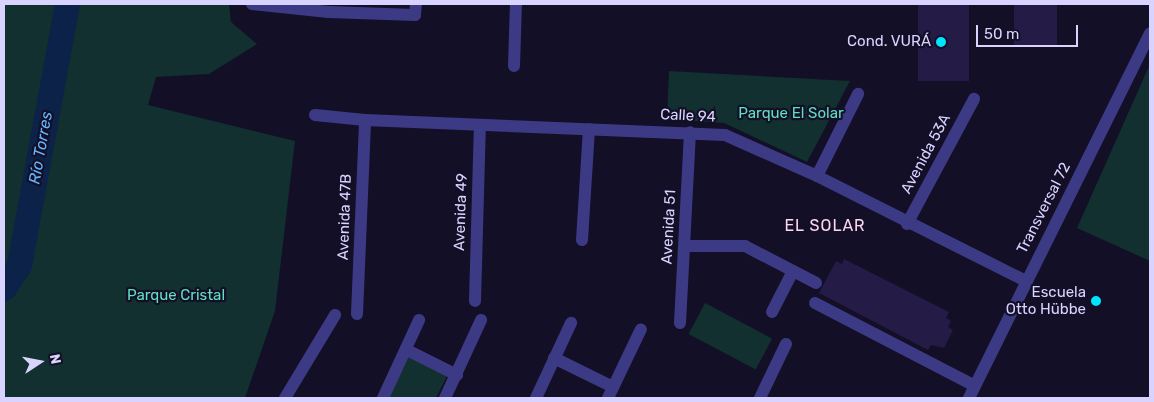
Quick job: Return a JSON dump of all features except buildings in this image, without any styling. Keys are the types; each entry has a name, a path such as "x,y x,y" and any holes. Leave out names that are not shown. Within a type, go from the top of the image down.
{"street":[{"path":"252,4 329,12 416,10"},
{"path":"514,66 516,4"},
{"name":"Transversal 72","path":"972,392 1150,33"},
{"path":"817,176 858,94"},
{"name":"Avenida 53A","path":"907,224 974,99"},
{"name":"Calle 94","path":"315,115 365,120 690,132 724,135 817,176 907,224 1026,281"},
{"name":"Avenida 47B","path":"357,314 365,120"},
{"name":"Avenida 49","path":"475,301 480,125"},
{"path":"582,240 589,129"},
{"name":"Avenida 51","path":"680,324 690,132"},
{"path":"684,246 745,246 816,283"},
{"path":"772,312 793,271"},
{"path":"815,303 972,392"},
{"path":"285,398 335,315"},
{"path":"383,398 407,350 419,320"},
{"path":"446,398 481,320"},
{"path":"536,398 571,323"},
{"path":"554,358 610,393 641,329"},
{"path":"760,398 786,344"},
{"path":"407,350 457,376"}],"green space":[{"name":"Parque Cristal","path":"4,4 229,4 231,22 257,44 209,74 156,77 148,105 295,141 275,311 245,398 4,398"},
{"path":"1150,64 1150,261 1077,228"},
{"name":"Parque El Solar","path":"669,71 850,81 807,162 724,123 667,119"},
{"path":"705,303 772,339 756,370 689,334"},
{"path":"409,355 447,376 436,398 388,398"}],"waterway":[{"name":"Río Torres","path":"4,288 19,265 67,4"}],"place":[{"name":"Cond. VURÁ","path":"941,42"},
{"name":"Escuela Otto Hübbe","path":"1096,301"}],"district":[{"name":"EL SOLAR","path":"825,226"}]}
